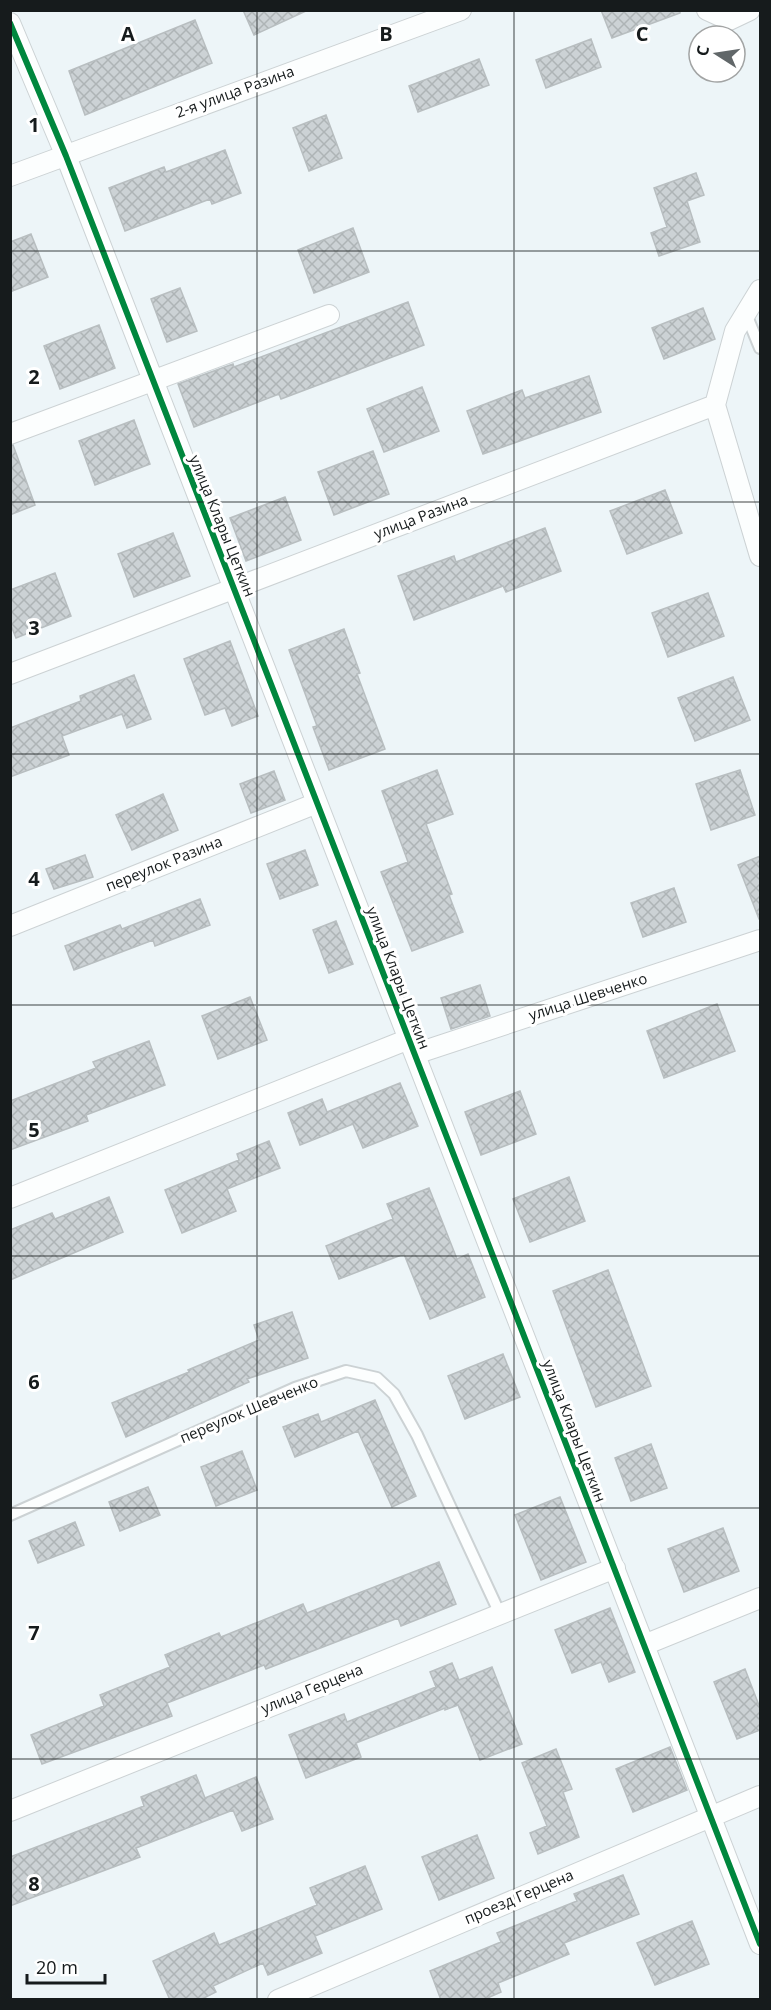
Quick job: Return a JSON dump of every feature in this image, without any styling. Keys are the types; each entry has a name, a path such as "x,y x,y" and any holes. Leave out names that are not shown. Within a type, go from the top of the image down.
{"street":[{"name":"2-я улица Разина","path":"10,176 461,10"},
{"path":"707,10 729,20 750,10"},
{"name":"улица Клары Цеткин","path":"10,23 66,156 760,1944"},
{"path":"760,290 735,331 715,405 760,556"},
{"path":"10,434 329,315"},
{"name":"улица Разина","path":"10,674 715,405"},
{"name":"переулок Разина","path":"10,926 317,803"},
{"name":"улица Шевченко","path":"10,1198 412,1047 760,940"},
{"name":"улица Герцена","path":"10,1811 615,1568"},
{"path":"644,1645 760,1598"},
{"name":"проезд Герцена","path":"278,2000 710,1815 760,1796"}],"lane":[{"path":"746,314 760,348"},
{"name":"переулок Шевченко","path":"10,1515 295,1388 346,1371 377,1378 394,1394 417,1435 500,1614"}],"building":[{"path":"243,10 308,10 254,35"},
{"path":"601,10 680,10 680,13 612,38"},
{"path":"195,20 212,63 85,115 69,71"},
{"path":"591,39 601,67 546,88 536,60"},
{"path":"479,59 489,85 418,112 409,86"},
{"path":"326,115 342,158 309,171 293,128"},
{"path":"225,150 241,193 212,204 210,199 125,231 109,188 164,167 166,172"},
{"path":"696,173 704,195 687,201 700,242 659,256 651,233 667,227 654,188"},
{"path":"353,228 369,272 314,293 298,250"},
{"path":"31,234 48,277 10,292 10,242"},
{"path":"180,288 197,331 167,342 151,299"},
{"path":"408,302 424,345 281,399 279,394 194,427 178,384 233,364 234,367"},
{"path":"703,308 715,339 664,359 652,328"},
{"path":"99,325 115,368 60,389 44,346"},
{"path":"589,376 601,412 483,454 467,411 522,390 525,398"},
{"path":"422,387 439,431 384,452 367,409"},
{"path":"134,420 150,464 95,485 79,441"},
{"path":"13,445 35,505 10,515 10,446"},
{"path":"373,451 389,494 334,515 318,472"},
{"path":"665,490 682,533 627,554 610,511"},
{"path":"285,497 301,540 246,561 230,518"},
{"path":"545,528 561,571 506,592 503,586 414,620 398,576 454,556 456,562"},
{"path":"173,533 190,576 134,597 118,554"},
{"path":"55,573 71,616 16,638 10,623 10,590"},
{"path":"708,593 724,636 668,657 652,613"},
{"path":"344,629 360,673 357,674 385,749 329,770 313,727 317,726 289,650"},
{"path":"230,641 258,716 232,726 225,708 205,715 184,659"},
{"path":"134,675 151,719 127,728 122,714 62,736 69,755 10,777 10,728 81,701 80,696"},
{"path":"733,677 750,720 695,741 678,698"},
{"path":"437,770 453,814 426,824 452,894 449,895 463,932 412,951 381,872 408,862 382,791"},
{"path":"740,770 755,815 711,830 696,784"},
{"path":"274,771 285,800 251,813 240,784"},
{"path":"163,794 178,830 132,850 116,815"},
{"path":"305,850 318,885 280,899 267,864"},
{"path":"85,855 93,877 54,889 46,869"},
{"path":"760,856 760,919 759,919 738,865"},
{"path":"674,888 686,922 643,937 631,903"},
{"path":"200,899 210,925 155,946 153,940 74,970 65,946 120,925 122,929"},
{"path":"336,921 353,964 329,973 313,930"},
{"path":"480,985 490,1016 451,1029 441,998"},
{"path":"250,997 267,1040 218,1059 202,1016"},
{"path":"717,1004 735,1051 664,1078 647,1031"},
{"path":"149,1041 165,1085 86,1115 88,1121 10,1150 10,1101 96,1068 93,1062"},
{"path":"400,1083 418,1126 363,1148 353,1124 300,1145 288,1113 322,1099 327,1112"},
{"path":"520,1091 536,1134 481,1155 465,1112"},
{"path":"269,1141 280,1168 227,1189 236,1211 182,1233 165,1190 239,1160 237,1154"},
{"path":"569,1177 585,1221 530,1242 513,1199"},
{"path":"429,1188 457,1259 468,1254 485,1297 430,1319 404,1254 339,1279 326,1246 393,1219 387,1204"},
{"path":"109,1197 123,1232 10,1280 10,1230 52,1213 55,1219"},
{"path":"608,1270 651,1386 596,1407 553,1291"},
{"path":"292,1312 308,1358 247,1379 249,1382 126,1437 112,1403 189,1372 188,1370 259,1340 254,1325"},
{"path":"503,1354 520,1397 465,1419 448,1376"},
{"path":"375,1400 416,1496 392,1507 358,1431 295,1457 283,1427 318,1414 321,1422"},
{"path":"651,1444 667,1488 631,1501 615,1458"},
{"path":"242,1451 257,1490 216,1506 201,1467"},
{"path":"148,1487 160,1515 120,1531 109,1502"},
{"path":"560,1497 586,1562 541,1580 515,1515"},
{"path":"75,1522 84,1545 38,1563 29,1541"},
{"path":"723,1528 739,1571 684,1592 668,1549"},
{"path":"439,1562 456,1604 401,1626 398,1618 266,1669 264,1665 167,1703 172,1716 42,1764 31,1735 104,1706 100,1695 170,1667 165,1655 219,1633 221,1637 303,1604 307,1613"},
{"path":"610,1608 635,1672 609,1682 601,1662 572,1673 555,1630"},
{"path":"452,1663 459,1680 492,1667 522,1744 480,1760 458,1705 356,1743 361,1757 306,1778 289,1735 344,1714 347,1722 436,1687 430,1672"},
{"path":"745,1669 760,1708 760,1730 737,1739 714,1682"},
{"path":"670,1747 687,1790 633,1812 616,1769"},
{"path":"556,1749 572,1789 563,1792 579,1837 538,1854 530,1833 547,1826 522,1763"},
{"path":"196,1775 205,1798 256,1777 273,1819 242,1831 233,1810 136,1848 140,1857 10,1906 10,1857 144,1806 141,1797"},
{"path":"477,1835 494,1878 439,1900 422,1857"},
{"path":"365,1866 382,1909 315,1936 322,1953 268,1975 263,1963 213,1986 216,1992 200,2000 170,2000 153,1961 214,1933 219,1945 317,1905 310,1888"},
{"path":"623,1875 639,1914 564,1943 569,1954 498,1983 501,1992 483,2000 441,2000 430,1971 501,1942 497,1933 577,1901 574,1894"},
{"path":"692,1921 709,1964 655,1985 637,1943"}],"cycle path":[{"path":"10,23 66,156 760,1944"}]}
